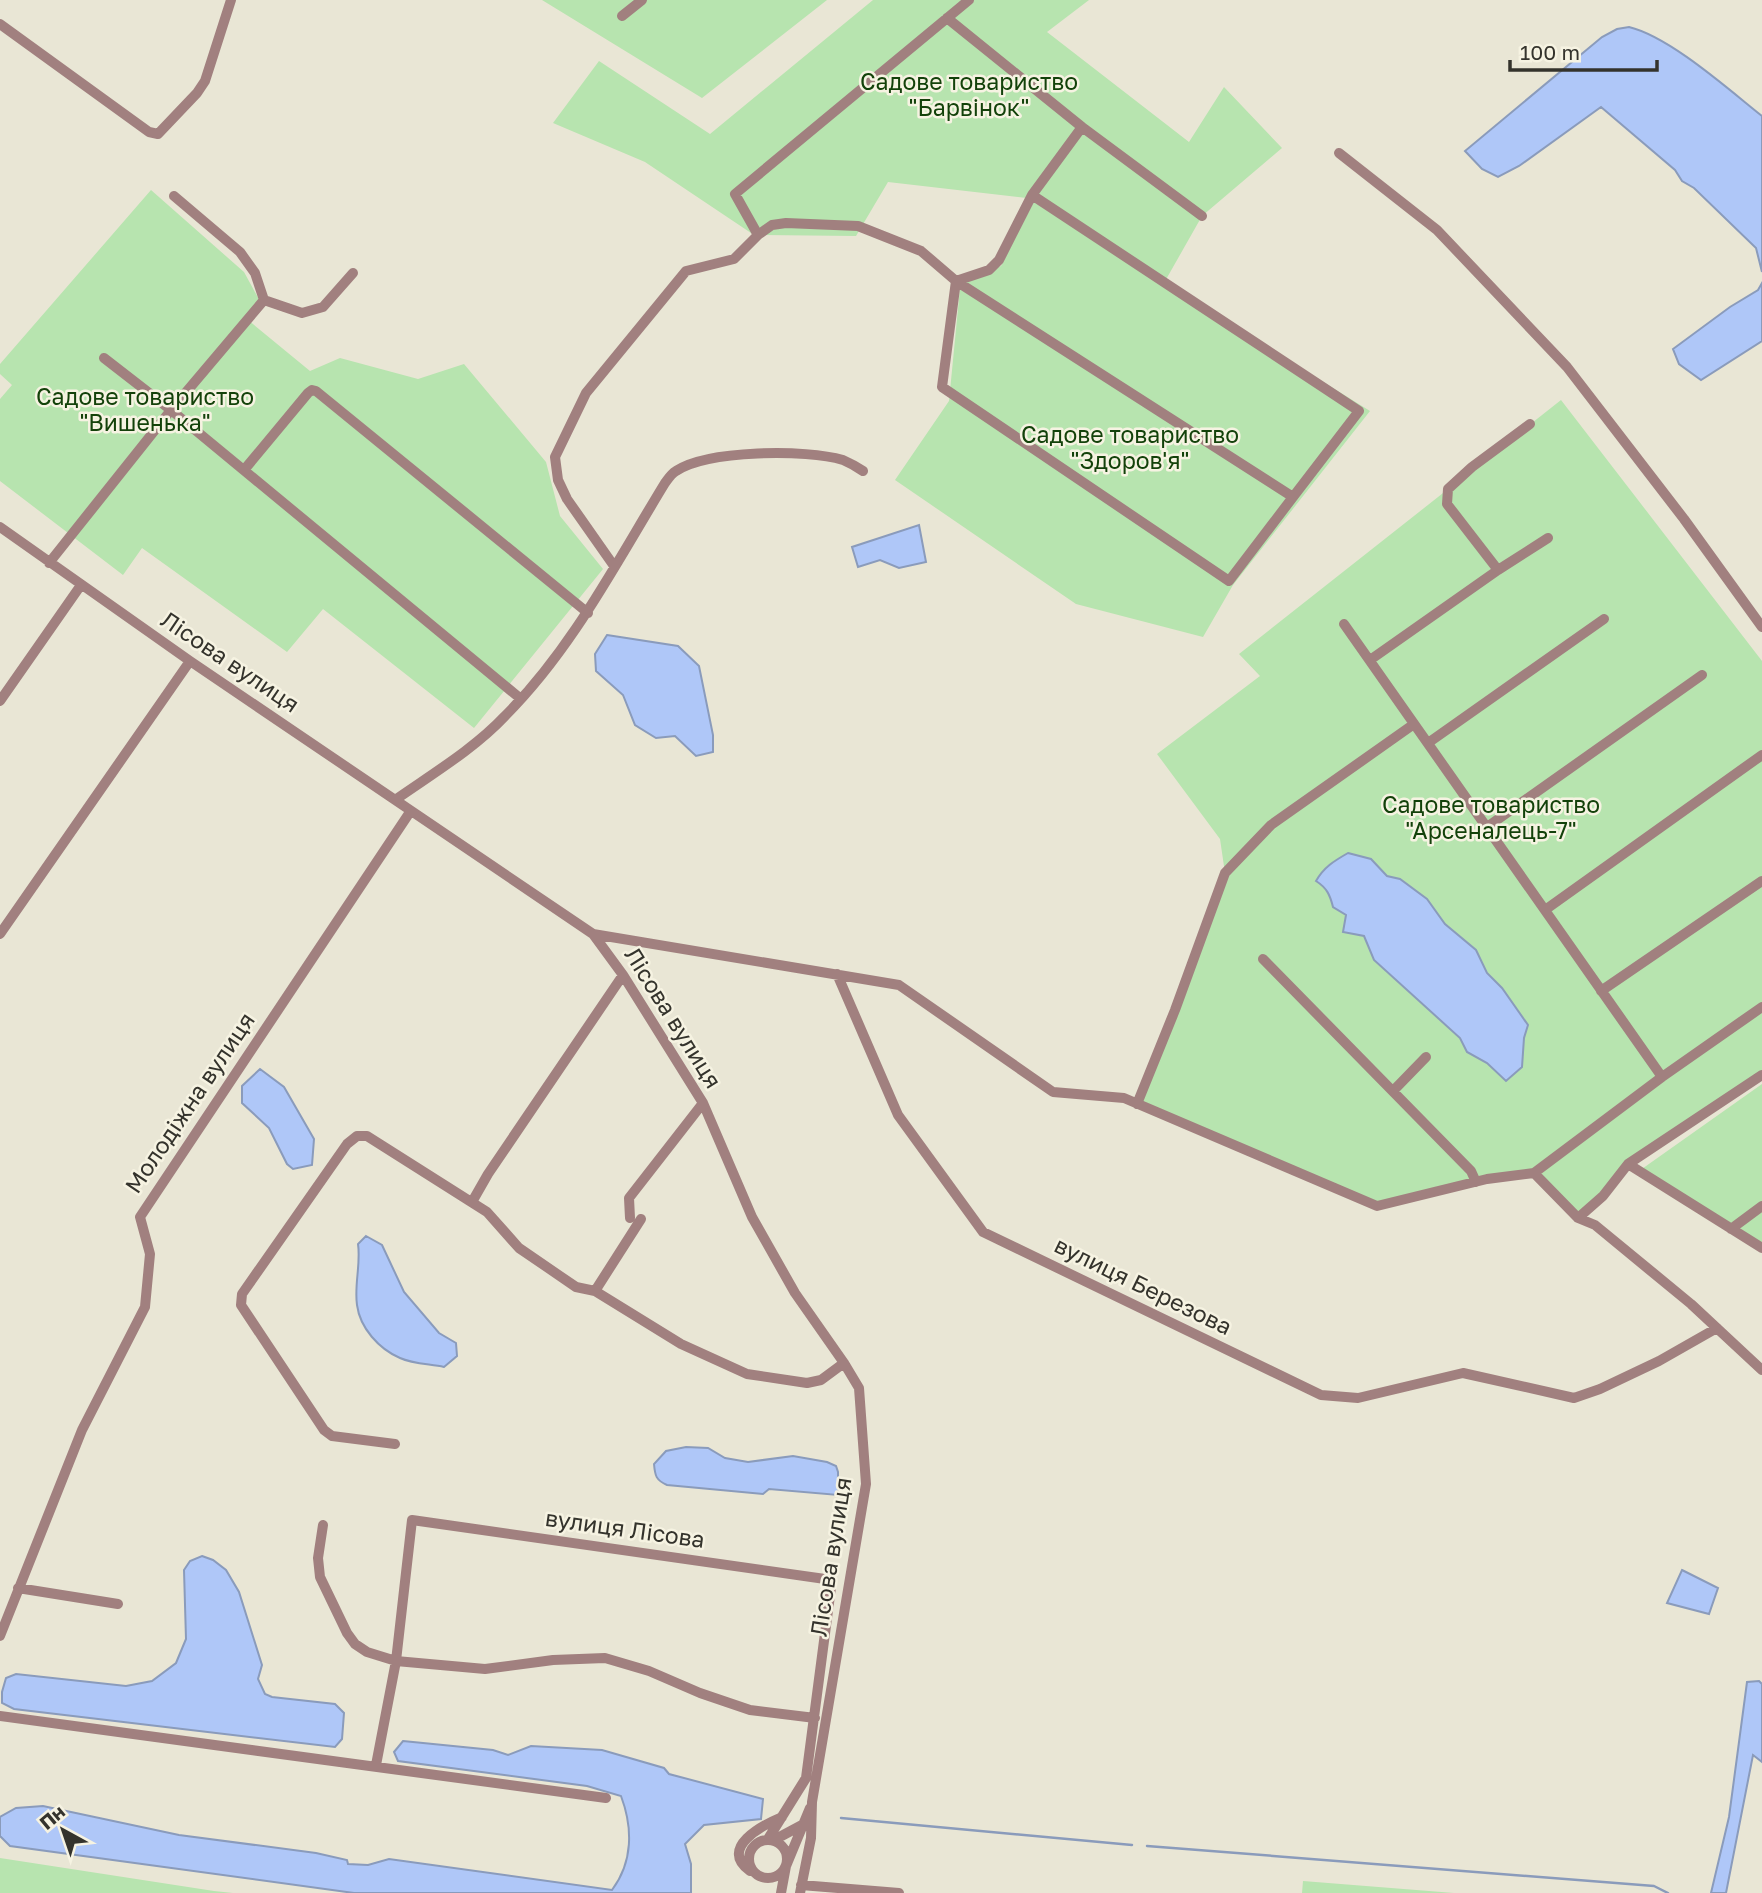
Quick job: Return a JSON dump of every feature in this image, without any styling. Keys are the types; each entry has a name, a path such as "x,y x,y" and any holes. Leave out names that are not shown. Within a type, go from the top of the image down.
{"street":[{"path":"0,24 149,132 158,134 205,81 232,0"},
{"path":"622,16 642,0"},
{"path":"758,235 735,194 969,0"},
{"path":"947,18 1082,127 1202,216"},
{"path":"956,281 989,270 999,260 1032,195 1082,127"},
{"path":"1339,153 1437,230 1567,367 1684,519 1762,627"},
{"path":"956,281 942,387 1229,581 1359,411 1032,195"},
{"path":"174,196 240,252 255,272 264,300"},
{"path":"614,566 567,499 558,480 555,457 586,393 686,271 734,258 772,225 786,223 858,226 921,251 956,281 1293,497"},
{"path":"264,300 302,313 323,307 353,273"},
{"path":"49,563 171,410 264,300"},
{"path":"104,359 171,410 521,699"},
{"path":"244,470 308,393 316,391 588,613"},
{"path":"1498,570 1447,504 1448,489 1472,467 1530,425"},
{"path":"395,800 468,748 504,718 521,699 588,613 664,483 674,472 687,466 739,454 786,452 844,460 863,471"},
{"name":"Лісова вулиця","path":"0,527 190,661 593,933 624,975 703,1103 758,1228 795,1293 859,1388 866,1483 812,1802"},
{"path":"1370,660 1548,538"},
{"path":"0,701 81,585"},
{"path":"1427,743 1604,619"},
{"path":"1344,624 1662,1077"},
{"path":"0,934 190,661"},
{"path":"1487,827 1702,675"},
{"path":"1137,1104 1225,873 1271,825 1414,724"},
{"path":"1545,909 1762,755"},
{"name":"Молодіжна вулиця","path":"0,1636 82,1430 145,1307 150,1254 139,1217 410,811"},
{"path":"1601,991 1762,881"},
{"path":"593,933 900,985 1053,1092 1124,1098 1377,1206 1476,1182 1534,1173 1662,1077 1762,1007"},
{"path":"1263,959 1471,1171 1476,1182"},
{"name":"вулиця Березова","path":"837,974 898,1115 983,1232 1321,1395 1358,1398 1463,1373 1574,1398 1600,1389 1659,1361 1717,1328"},
{"path":"472,1202 488,1174 624,975"},
{"path":"1393,1091 1426,1057"},
{"path":"1578,1218 1603,1196 1628,1164 1762,1075"},
{"path":"595,1291 635,1219 629,1198 703,1103"},
{"path":"395,1444 332,1436 324,1430 241,1305 242,1294 347,1144 357,1136 367,1136 487,1212 519,1248 576,1287 595,1291 681,1344 747,1374 807,1383 821,1380 844,1363"},
{"path":"1628,1164 1762,1248"},
{"path":"1534,1173 1578,1218 1595,1225 1717,1328 1762,1370"},
{"path":"1731,1229 1762,1206"},
{"name":"вулиця Лісова","path":"396,1661 412,1520 832,1580 815,1718"},
{"path":"323,1525 318,1558 320,1577 346,1633 355,1644 368,1652 396,1661 485,1669 553,1660 605,1658 649,1671 700,1693 750,1710 815,1718 806,1778 771,1840"},
{"path":"18,1588 118,1604"},
{"path":"376,1765 396,1661"},
{"path":"0,1716 606,1798"},
{"path":"782,1817 758,1828 746,1839 739,1851 740,1860 746,1869 766,1878 778,1876 786,1866 812,1802"},
{"path":"812,1802 811,1838 801,1889 899,1893"},
{"path":"755,1874 750,1868 748,1855 755,1844 771,1840 802,1825"},
{"path":"771,1840 780,1843 787,1854 781,1893"}],"green space":[{"path":"542,0 827,0 702,98"},
{"path":"873,0 1089,0 1047,32 1189,142 1224,87 1282,148 1202,216 1164,283 1370,411 1233,585 1203,637 1076,604 895,480 949,401 961,278 1001,266 1035,199 888,182 856,236 754,235 645,162 553,123 599,61 710,134"},
{"name":"Садове товариство \"Вишенька\"","path":"151,190 244,272 261,303 248,320 310,371 340,358 418,379 464,364 546,462 560,516 603,569 474,728 323,609 287,652 142,548 123,575 0,481 0,399 12,385 0,374 0,364"},
{"name":"Садове товариство \"Арсеналець-7\"","path":"1561,400 1762,661 1762,1073 1628,1164 1578,1218 1534,1173 1377,1206 1137,1104 1225,873 1220,839 1157,754 1260,676 1239,654"},
{"path":"1762,1084 1762,1252 1639,1171"},
{"path":"0,1858 214,1891 233,1893 0,1893"},
{"path":"1303,1881 1454,1893 1302,1893"}],"water":[{"path":"1629,27 1680,52 1762,116 1762,272 1756,248 1694,188 1682,181 1675,170 1601,107 1519,166 1498,177 1482,169 1465,151 1602,37 1617,29"},
{"path":"1762,283 1762,341 1701,380 1679,364 1673,349 1758,290"},
{"path":"919,525 926,562 899,568 880,560 858,567 852,547"},
{"path":"607,635 678,646 699,666 713,735 713,752 696,756 675,736 656,738 635,725 623,695 596,671 595,654"},
{"path":"1348,853 1371,859 1387,876 1400,879 1427,899 1445,924 1476,950 1487,973 1502,988 1528,1025 1524,1038 1522,1067 1506,1081 1487,1063 1467,1052 1460,1038 1374,960 1364,936 1343,932 1346,915 1333,907 1328,892 1316,881 1330,865"},
{"path":"260,1069 284,1087 314,1139 312,1165 293,1169 287,1164 269,1128 242,1103 242,1086"},
{"path":"366,1236 382,1245 404,1292 439,1333 456,1343 457,1356 444,1367 400,1358 378,1343 366,1330 356,1297 358,1244"},
{"path":"686,1447 708,1448 725,1458 748,1462 793,1456 827,1462 836,1466 838,1472 838,1495 769,1489 763,1494 667,1485 660,1481 654,1464 666,1451"},
{"path":"202,1556 226,1570 239,1592 262,1665 258,1679 265,1694 335,1704 344,1713 342,1739 335,1747 14,1709 2,1703 6,1678 16,1674 126,1686 152,1681 176,1663 186,1639 184,1570 190,1561"},
{"path":"1682,1570 1718,1588 1709,1614 1667,1603"},
{"path":"1759,1681 1762,1684 1762,1762 1753,1755 1726,1893 1711,1893 1729,1817 1747,1682"},
{"path":"403,1741 493,1750 508,1755 531,1746 602,1750 664,1768 669,1774 763,1799 761,1819 704,1825 685,1844 691,1864 691,1893 354,1893 10,1846 0,1836 0,1817 16,1808 43,1806 179,1835 316,1853 347,1860 348,1864 368,1865 389,1859 612,1890 624,1868 629,1844 628,1820 621,1796 587,1786 398,1761 394,1752"}],"waterway":[{"path":"841,1818 1132,1845"},
{"path":"1147,1846 1654,1886 1668,1893"}],"park label":[{"name":"Садове товариство \"Барвінок\"","path":"969,95"},
{"name":"Садове товариство \"Здоров'я\"","path":"1130,448"}]}
